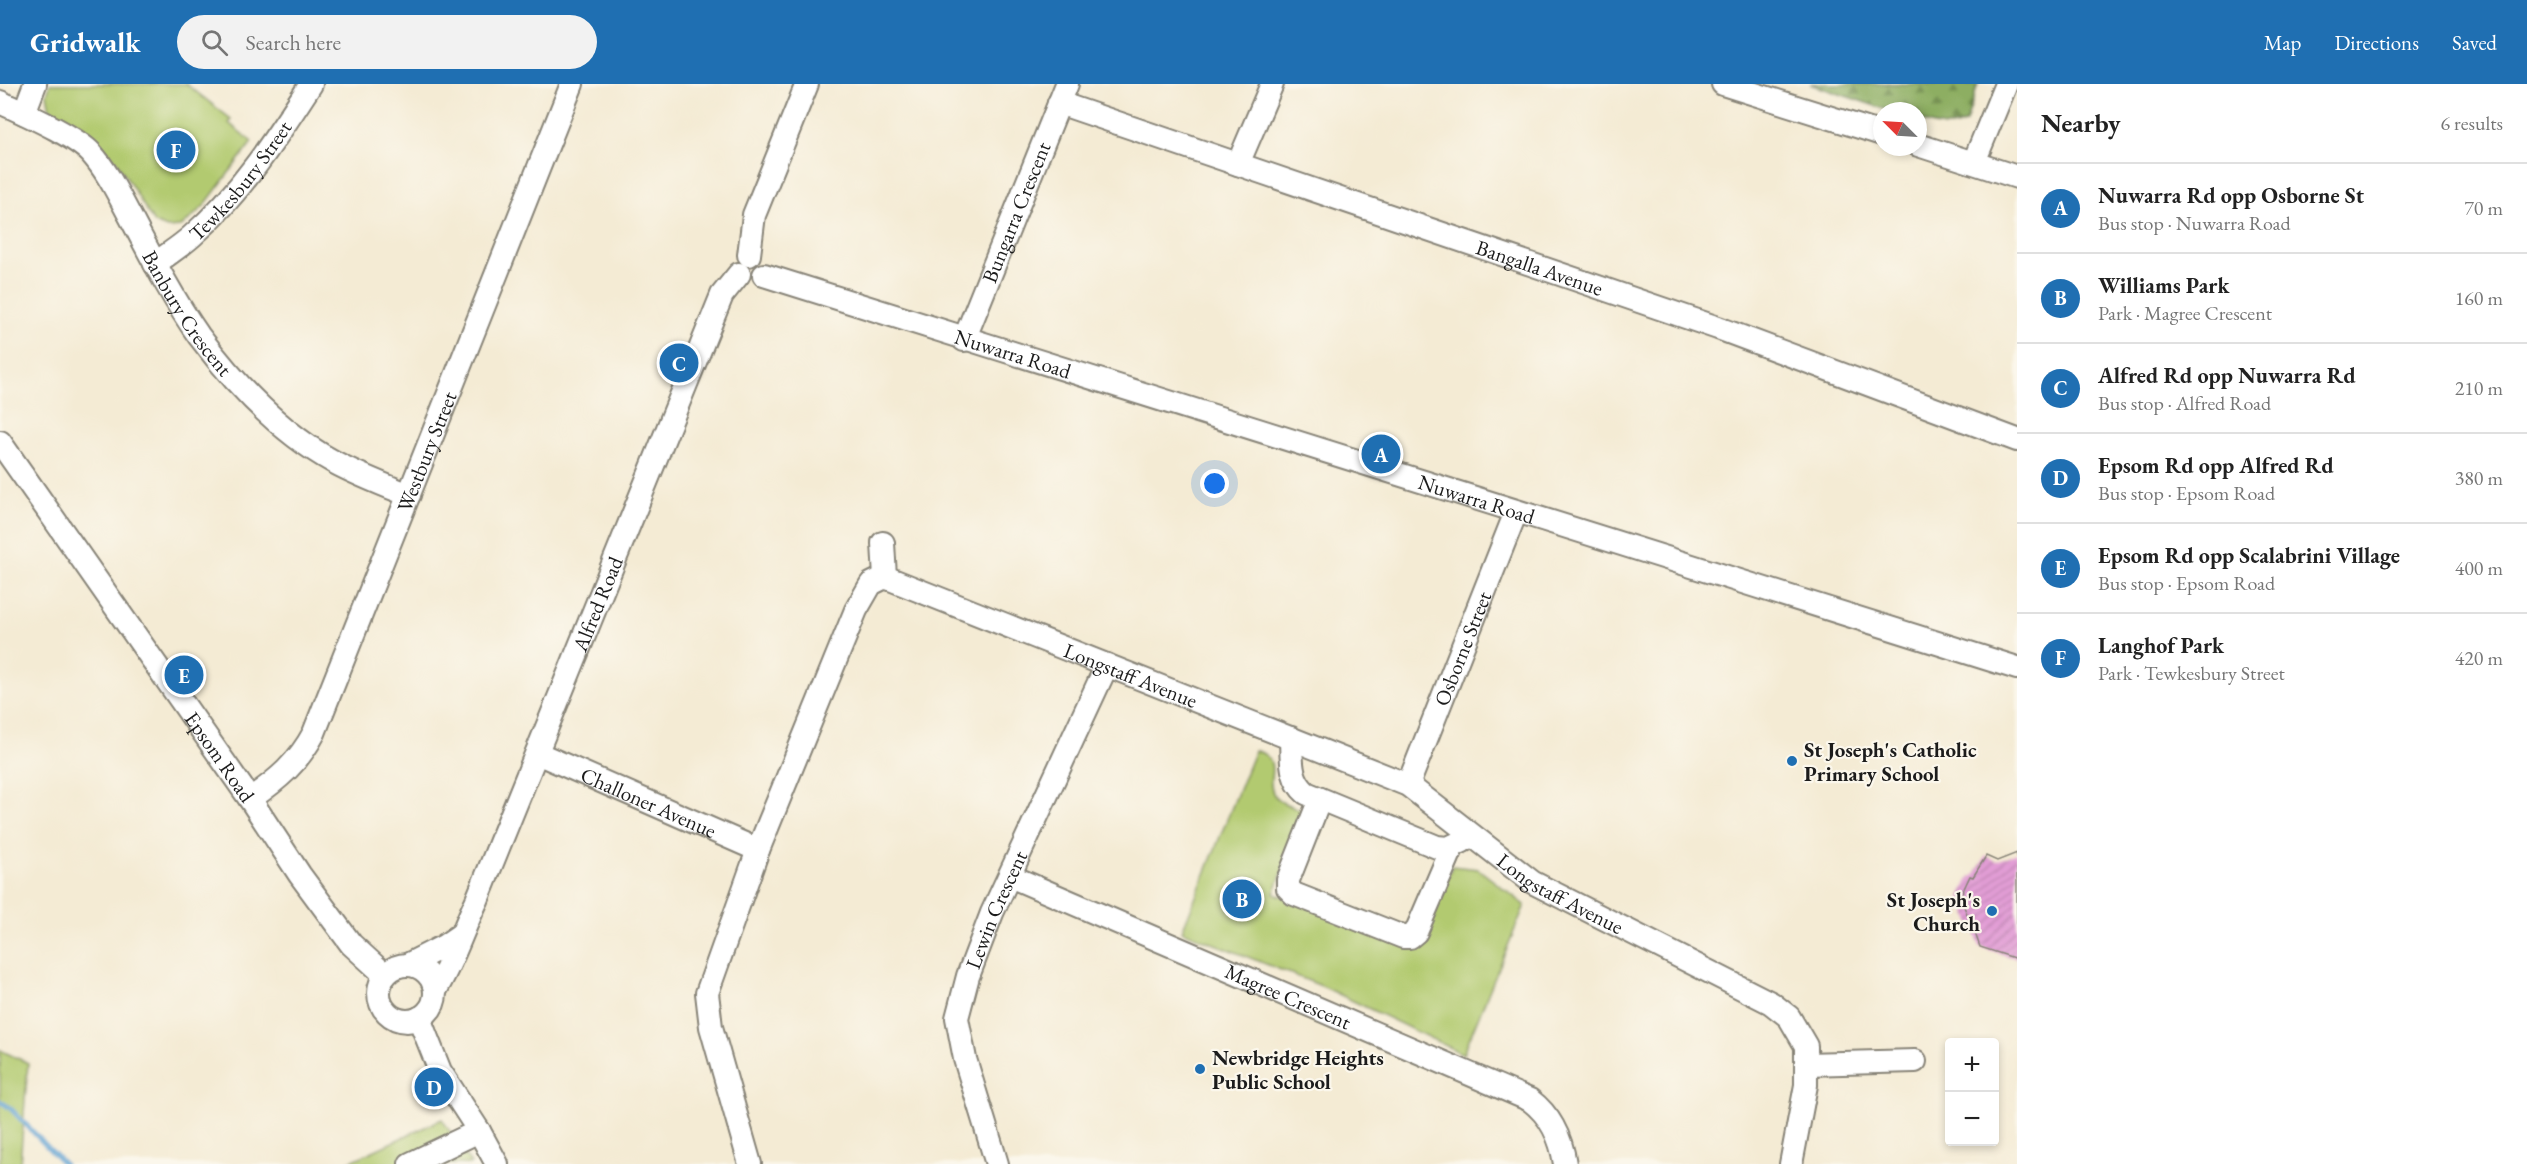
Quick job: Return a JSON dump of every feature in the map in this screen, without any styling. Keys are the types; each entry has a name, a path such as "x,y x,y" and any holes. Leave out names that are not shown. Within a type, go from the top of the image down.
{"street":[{"path":"24,113 35,84"},
{"name":"Tewkesbury Street","path":"155,264 191,237 243,183 311,84"},
{"name":"Westbury Street","path":"250,799 286,773 305,750 314,733 572,84"},
{"path":"744,264 754,215 807,84"},
{"path":"1238,164 1272,84"},
{"path":"1722,84 1873,131"},
{"path":"1974,162 2006,84"},
{"name":"Bangalla Avenue","path":"1063,94 1238,164 1718,328 2017,440"},
{"name":"Bungarra Crescent","path":"964,339 1063,94"},
{"name":"Banbury Crescent","path":"0,102 24,113 89,151 109,177 155,264 199,335 226,370 255,401 302,441 334,462 409,495"},
{"path":"1927,148 2017,177"},
{"name":"Nuwarra Road","path":"744,264 749,282 758,281 764,275 2017,668"},
{"name":"Alfred Road","path":"435,991 456,954 460,935 477,900 722,295 744,264"},
{"name":"Epsom Road","path":"0,442 250,799 300,875 351,945 385,975"},
{"name":"Osborne Street","path":"1408,785 1516,512"},
{"path":"750,1164 711,1027 707,993 758,850 856,610 871,584 885,577 884,543"},
{"name":"Longstaff Avenue","path":"885,577 1408,785 1462,841 1532,882 1771,1003 1789,1017 1806,1046 1806,1085 1791,1164"},
{"name":"Lewin Crescent","path":"997,1164 964,1059 957,1018 968,976 1010,876 1107,665"},
{"path":"1291,738 1293,773 1296,784 1306,793 1437,847 1462,841"},
{"name":"Challoner Avenue","path":"537,753 758,850"},
{"path":"1320,799 1288,880 1288,888 1294,894 1403,937 1410,937 1416,932 1462,841"},
{"name":"Magree Crescent","path":"1010,876 1530,1100 1544,1110 1554,1126 1565,1164"},
{"path":"407,965 423,969 435,991 431,1006 419,1018 403,1020 388,1013 379,999 379,991 385,975 399,966 407,965 444,946 460,935"},
{"path":"419,1018 440,1071 479,1131 497,1164"},
{"path":"1806,1064 1915,1061"},
{"path":"410,1164 479,1131"}],"green space":[{"path":"50,84 186,84 231,119 229,123 252,142 204,206 181,227 167,228 154,223 117,162 99,143 85,130 50,110 47,94"},
{"path":"1810,84 1978,84 1966,122 1960,125 1948,127 1927,123 1927,102 1873,102 1873,105"},
{"path":"1255,750 1269,759 1272,769 1271,787 1275,797 1283,803 1306,812 1274,893 1411,948 1422,941 1452,866 1478,869 1525,905 1463,1054 1324,987 1182,931"},
{"path":"0,1050 28,1063 20,1164 0,1164"},
{"path":"442,1119 471,1164 345,1164"}],"building":[{"name":"St Joseph's Church","path":"2017,853 2017,959 1980,947 1975,933 1970,931 1972,926 1960,897 1970,876 1973,877 1986,856 1997,861"}],"waterway":[{"path":"0,1101 10,1108 64,1164"}],"place":[{"name":"Langhof Park","path":"176,150"},
{"name":"Alfred Rd opp Nuwarra Rd","path":"679,363"},
{"name":"Nuwarra Rd opp Osborne St","path":"1381,454"},
{"name":"Epsom Rd opp Scalabrini Village","path":"184,675"},
{"name":"St Joseph's Catholic Primary School","path":"1792,761"},
{"name":"Williams Park","path":"1242,899"},
{"name":"St Joseph's Church","path":"1992,911"},
{"name":"Newbridge Heights Public School","path":"1200,1069"},
{"name":"Epsom Rd opp Alfred Rd","path":"434,1087"}]}
